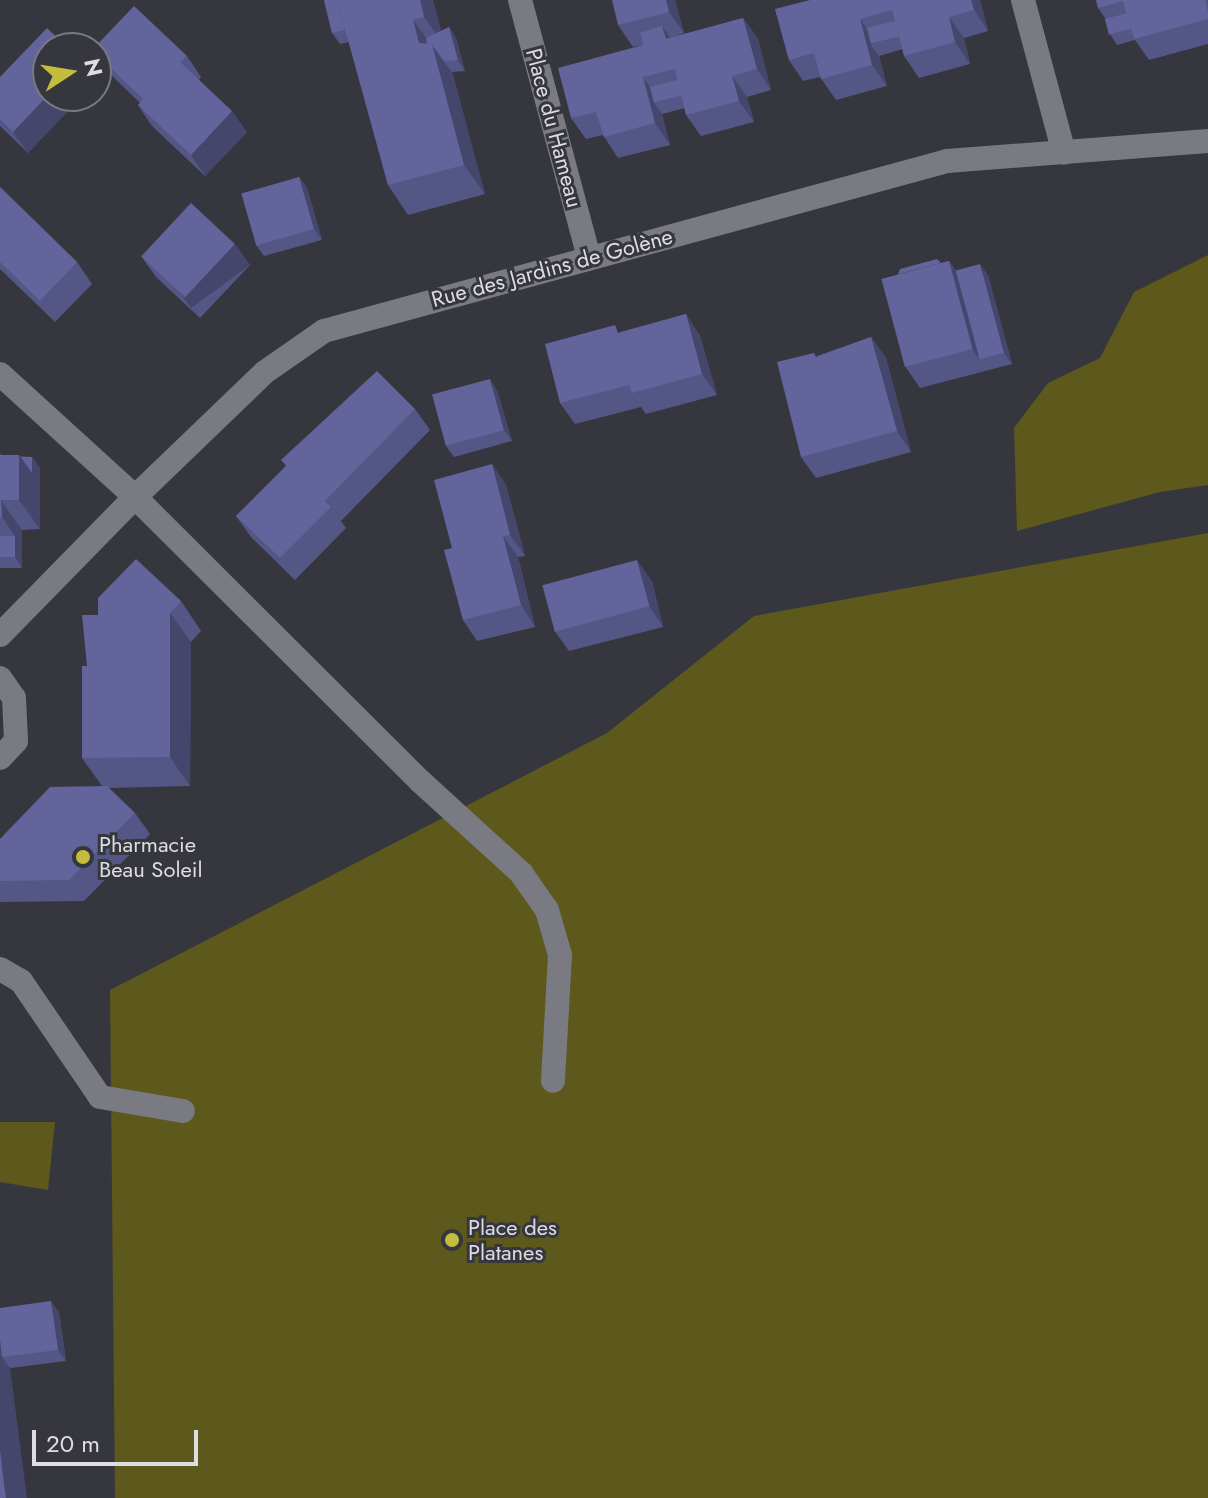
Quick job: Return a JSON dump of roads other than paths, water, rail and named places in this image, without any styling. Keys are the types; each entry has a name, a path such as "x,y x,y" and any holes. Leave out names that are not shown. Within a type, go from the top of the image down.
{"street":[{"name":"Place du Hameau","path":"520,0 589,257"},
{"path":"1023,0 1064,153"},
{"name":"Rue des Jardins de Golène","path":"0,635 135,497 265,372 324,331 947,161 1208,141"},
{"path":"0,374 135,497 420,781 521,873 547,910 560,955 553,1081"},
{"path":"0,678 14,698 16,741 0,758"},
{"path":"0,969 21,981 100,1097 183,1111"}],"place":[{"name":"Pharmacie Beau Soleil","path":"83,857"},
{"name":"Place des Platanes","path":"452,1240"}]}
